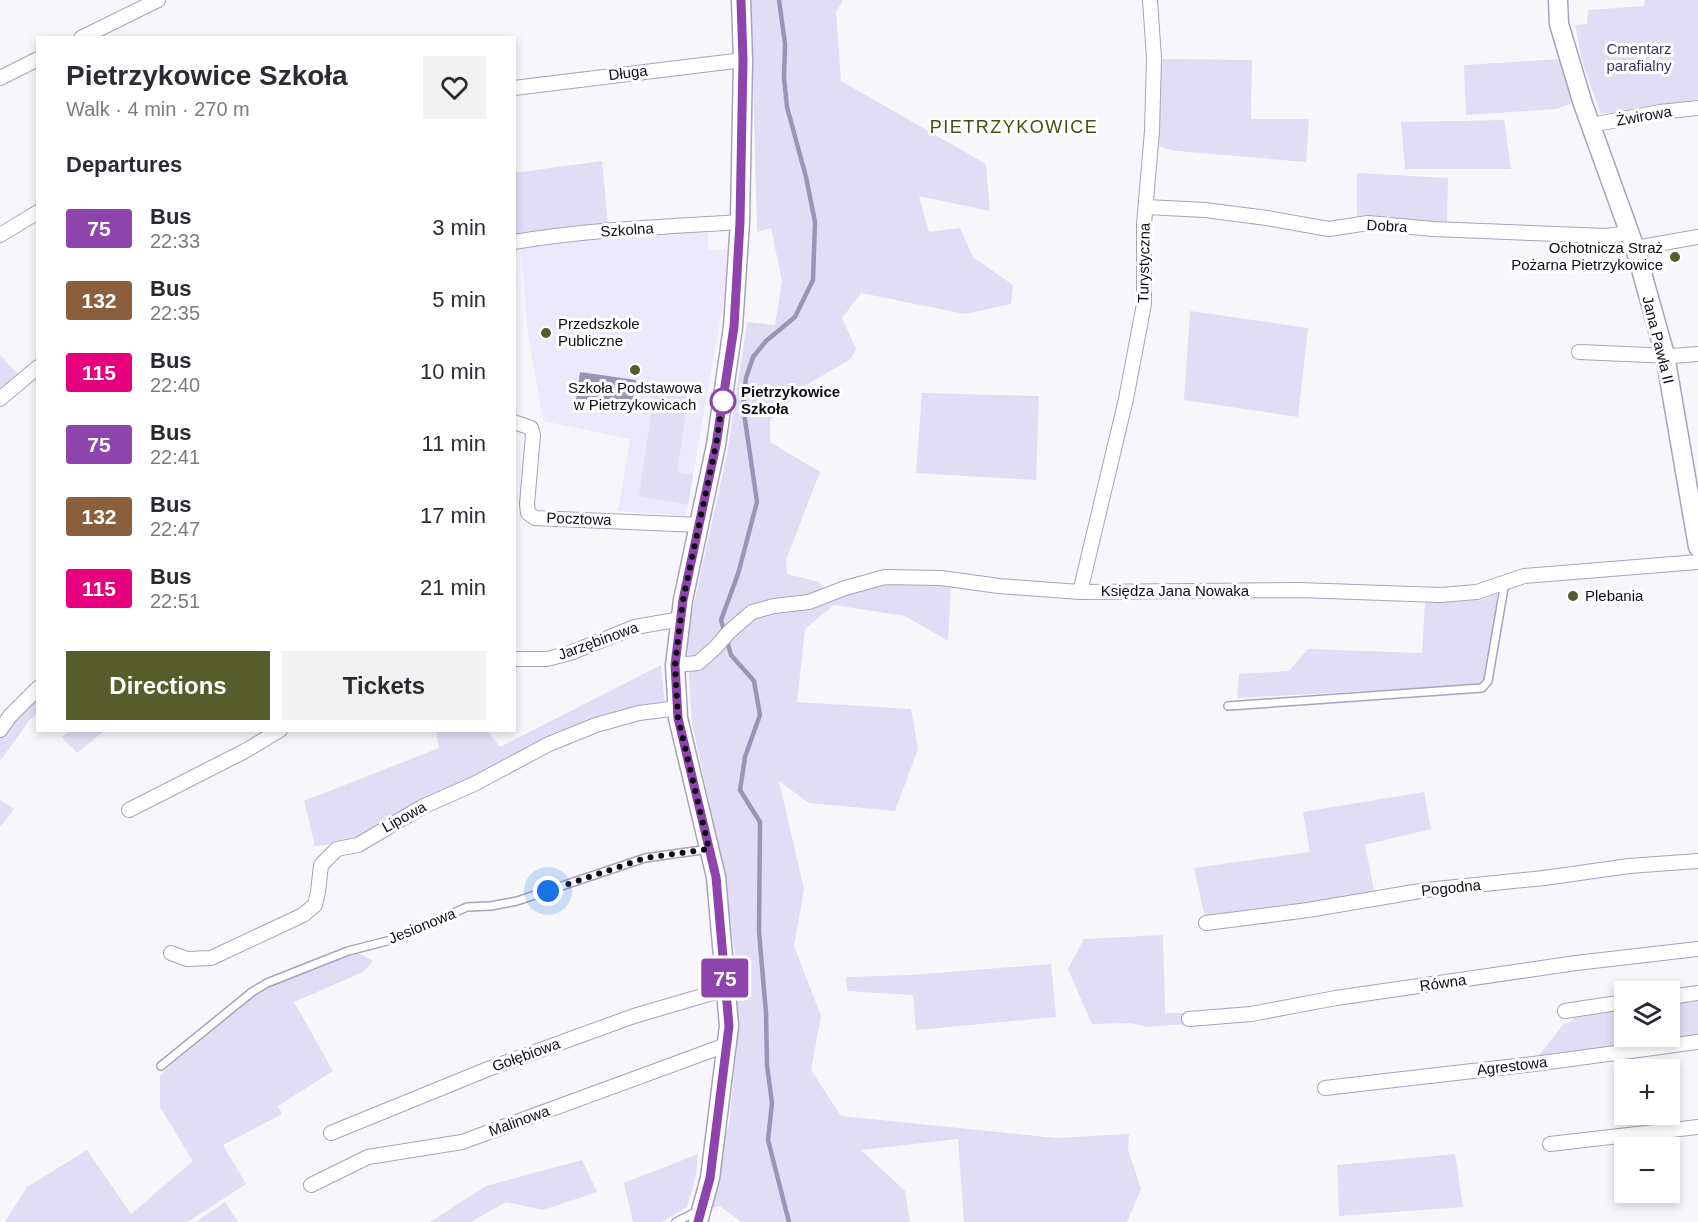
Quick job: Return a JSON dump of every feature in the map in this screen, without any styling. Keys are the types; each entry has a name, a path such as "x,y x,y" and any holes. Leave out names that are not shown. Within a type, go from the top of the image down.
{"street":[{"path":"85,36 158,0"},
{"path":"699,1216 710,1178 729,1026 716,877 678,718 675,665 681,619 716,445 734,327 740,222 743,60 741,0"},
{"name":"Turystyczna","path":"1080,592 1126,399 1144,304 1146,207 1153,81 1150,0"},
{"name":"Jana Pawła II","path":"1557,0 1559,24 1582,104 1632,240 1665,356 1692,471 1698,547"},
{"path":"0,78 36,60"},
{"name":"Długa","path":"516,88 743,60"},
{"name":"Żwirowa","path":"1591,125 1660,112 1698,108"},
{"name":"Dobra","path":"1146,207 1205,210 1329,229 1368,223 1606,236 1632,240 1698,237"},
{"path":"0,235 36,213"},
{"name":"Szkolna","path":"516,242 612,231 740,222"},
{"path":"1579,352 1665,356 1698,354"},
{"path":"0,399 36,369"},
{"name":"Pocztowa","path":"516,423 531,428 533,435 527,504 528,513 535,518 700,525"},
{"name":"Księdza Jana Nowaka","path":"675,665 698,663 752,612 774,606 809,602 845,588 885,577 941,578 999,586 1080,592 1299,591 1440,595 1477,592 1524,576 1698,562"},
{"name":"Jarzębinowa","path":"516,659 547,659 570,653 634,627 681,619"},
{"path":"0,730 36,690"},
{"name":"Lipowa","path":"171,953 187,959 211,958 303,915 315,905 321,865 338,849 358,845 422,807 474,784 549,744 596,724 639,713 678,708"},
{"path":"129,810 245,751 277,732"},
{"name":"Pogodna","path":"1206,922 1308,910 1426,890 1544,878 1629,866 1698,861"},
{"name":"Równa","path":"1189,1019 1251,1014 1336,998 1576,963 1698,949"},
{"name":"Gołębiowa","path":"331,1132 488,1069 634,1016 726,989"},
{"path":"1680,996 1698,993"},
{"path":"1565,1011 1614,1004"},
{"name":"Agrestowa","path":"1325,1088 1534,1064 1698,1041"},
{"name":"Malinowa","path":"311,1185 368,1157 462,1142 726,1046"},
{"path":"1550,1144 1698,1127"}],"lane":[{"path":"1228,706 1482,688 1488,681 1505,582"},
{"name":"Jesionowa","path":"161,1066 252,992 267,983 348,951 391,940 467,907 491,906 517,901 645,858 709,849"},
{"path":"676,1222 699,1216"}],"shaded area":[{"name":"Szkoła Podstawowa w Pietrzykowicach","path":"708,229 708,250 727,250 725,293 686,516 618,511 630,439 543,421 528,336 521,245"},
{"path":"580,372 636,380 632,408 576,400"}],"green space":[{"path":"751,0 843,0 836,12 841,81 986,164 990,211 919,196 929,232 960,228 973,257 1013,285 1011,304 965,314 861,293 842,318 856,349 851,359 808,384 770,420 770,442 820,472 786,560 787,574 819,582 830,598 881,584 909,582 951,587 948,641 905,616 834,605 805,629 797,702 911,709 918,749 895,811 809,803 779,781 804,889 794,946 821,1016 811,1070 841,1116 1056,1138 1129,1134 1128,1150 1141,1189 1127,1222 964,1222 958,1139 861,1150 905,1191 910,1222 741,1222 720,1206 712,1208 719,1163 729,1124 738,1035 736,963 724,872 692,723 687,647 691,617 727,454 747,322 775,325 782,281 771,228 757,232"},
{"name":"Cmentarz parafialny","path":"1645,0 1698,0 1698,99 1656,108 1601,114 1583,64 1575,25 1587,24 1588,10 1644,6"},
{"path":"1159,59 1252,60 1251,119 1309,119 1306,162 1177,151 1163,148 1155,143"},
{"path":"1560,59 1576,102 1556,109 1466,115 1464,65"},
{"path":"1504,120 1511,169 1405,169 1401,122"},
{"path":"602,161 608,225 516,236 516,173"},
{"path":"1357,173 1448,178 1447,225 1357,217"},
{"path":"1190,311 1308,328 1298,417 1184,400"},
{"path":"0,355 19,375 0,391"},
{"path":"655,388 689,393 677,472 693,475 688,505 639,496"},
{"path":"922,393 1039,396 1036,480 916,473"},
{"path":"1497,594 1484,679 1478,685 1237,698 1239,674 1289,671 1308,649 1422,653 1425,603 1482,600"},
{"path":"661,665 665,706 601,718 358,841 315,846 304,801 439,748 436,732 488,732 500,747"},
{"path":"36,693 36,714 0,761 0,737"},
{"path":"69,732 103,732 77,753 62,737"},
{"path":"1424,792 1431,829 1365,845 1375,895 1205,917 1194,868 1310,852 1303,812"},
{"path":"0,800 14,809 0,827"},
{"path":"1163,935 1165,1013 1185,1013 1185,1024 1148,1027 1130,1023 1092,1024 1068,969 1084,939"},
{"path":"357,952 373,961 363,972 294,1002 333,1071 278,1106 282,1114 223,1145 246,1184 188,1222 5,1222 27,1187 87,1150 131,1214 193,1161 160,1107 160,1075 256,993"},
{"path":"1051,964 1056,1017 916,1030 913,995 847,991 846,977 911,975"},
{"path":"1698,997 1698,1039 1680,1041 1680,1000"},
{"path":"1614,1008 1614,1047 1636,1047 1535,1060 1564,1024 1571,1022 1578,1013"},
{"path":"698,1154 696,1175 687,1207 662,1222 633,1222 624,1183"},
{"path":"1455,1154 1463,1207 1339,1216 1337,1165"},
{"path":"582,1160 597,1192 543,1210 506,1202 471,1222 430,1222 486,1186"},
{"path":"225,1202 238,1222 196,1222"}],"waterway":[{"path":"779,0 785,44 784,78 787,107 806,177 815,222 813,280 795,317 766,341 753,357 746,378 743,406 757,502 738,574 721,620 731,655 754,681 760,715 745,757 740,790 760,822 759,932 766,1013 767,1065 772,1103 768,1140 789,1222"}],"bus line":[{"name":"75","path":"698,1222 710,1178 729,1026 716,877 678,718 675,665 683,600 716,445 734,327 740,222 743,60 741,0"}],"place":[{"name":"Ochotnicza Straż Pożarna Pietrzykowice","path":"1675,257"},
{"name":"Przedszkole Publiczne","path":"546,333"},
{"name":"Szkoła Podstawowa w Pietrzykowicach","path":"635,370"},
{"name":"Pietrzykowice Szkoła","path":"723,401"},
{"name":"Plebania","path":"1573,596"}],"district":[{"name":"PIETRZYKOWICE","path":"1014,127"}],"route":[{"path":"548,891 645,858 709,849 678,718 675,665 683,600 716,445 723,398 723,401"}]}
